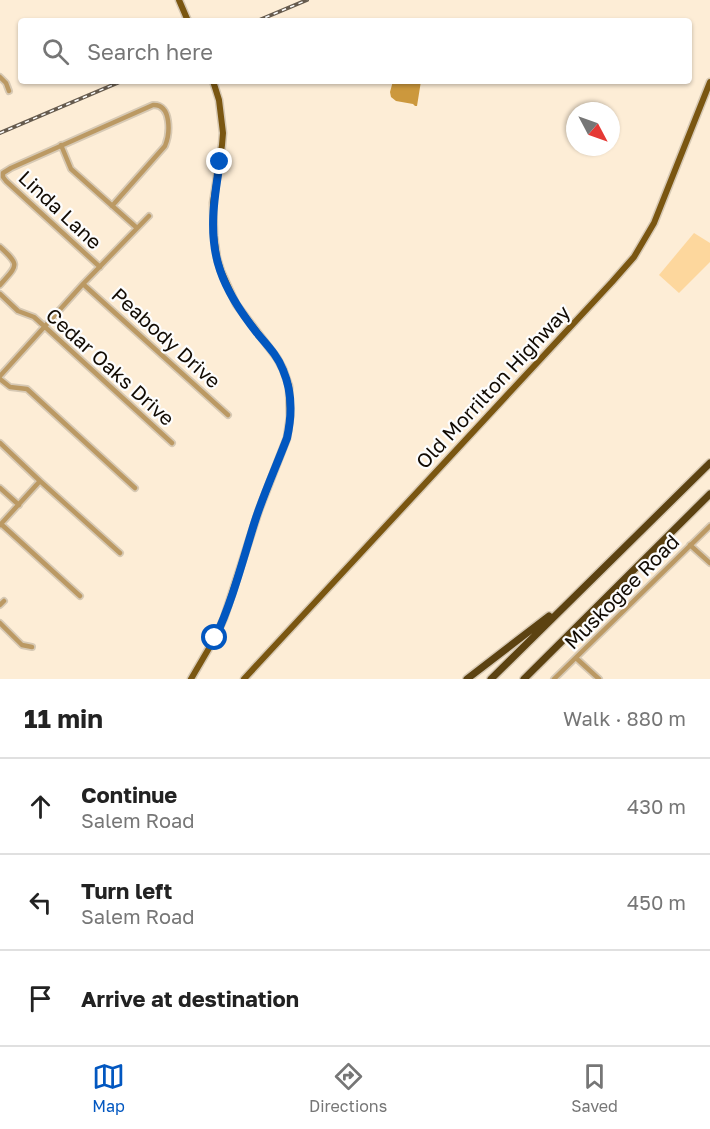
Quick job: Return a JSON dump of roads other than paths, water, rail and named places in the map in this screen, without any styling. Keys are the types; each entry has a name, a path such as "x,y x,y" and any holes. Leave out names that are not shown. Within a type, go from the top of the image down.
{"highway":[{"path":"491,679 710,463"},
{"path":"526,678 710,494"},
{"path":"467,679 573,597"}],"main road":[{"path":"179,0 187,18"},
{"name":"Old Morrilton Highway","path":"244,679 634,257 654,223 710,82"},
{"path":"191,679 224,618 259,510 287,438 290,417 289,386 283,369 236,304 220,271 217,258 213,203 223,133 219,100 214,84"}],"street":[{"path":"0,77 9,90"},
{"path":"112,206 165,146 169,126 163,108 158,105 153,105 62,145 71,169 112,206 137,228"},
{"name":"Linda Lane","path":"62,145 4,171 2,174 6,181 100,267"},
{"path":"135,488 27,389 10,387 0,377 44,326 149,216"},
{"path":"0,247 12,258 14,264 14,268 0,285"},
{"name":"Peabody Drive","path":"83,284 228,415"},
{"name":"Cedar Oaks Drive","path":"0,294 18,311 34,317 172,443"},
{"path":"0,443 120,553"},
{"path":"40,482 1,525 80,596"},
{"path":"0,488 19,505"},
{"name":"Muskogee Road","path":"554,679 710,526"},
{"path":"690,545 710,563"},
{"path":"0,623 22,645 32,646"},
{"path":"576,658 599,679"}],"railway":[{"path":"264,18 307,0"},
{"path":"0,133 115,84"}]}
